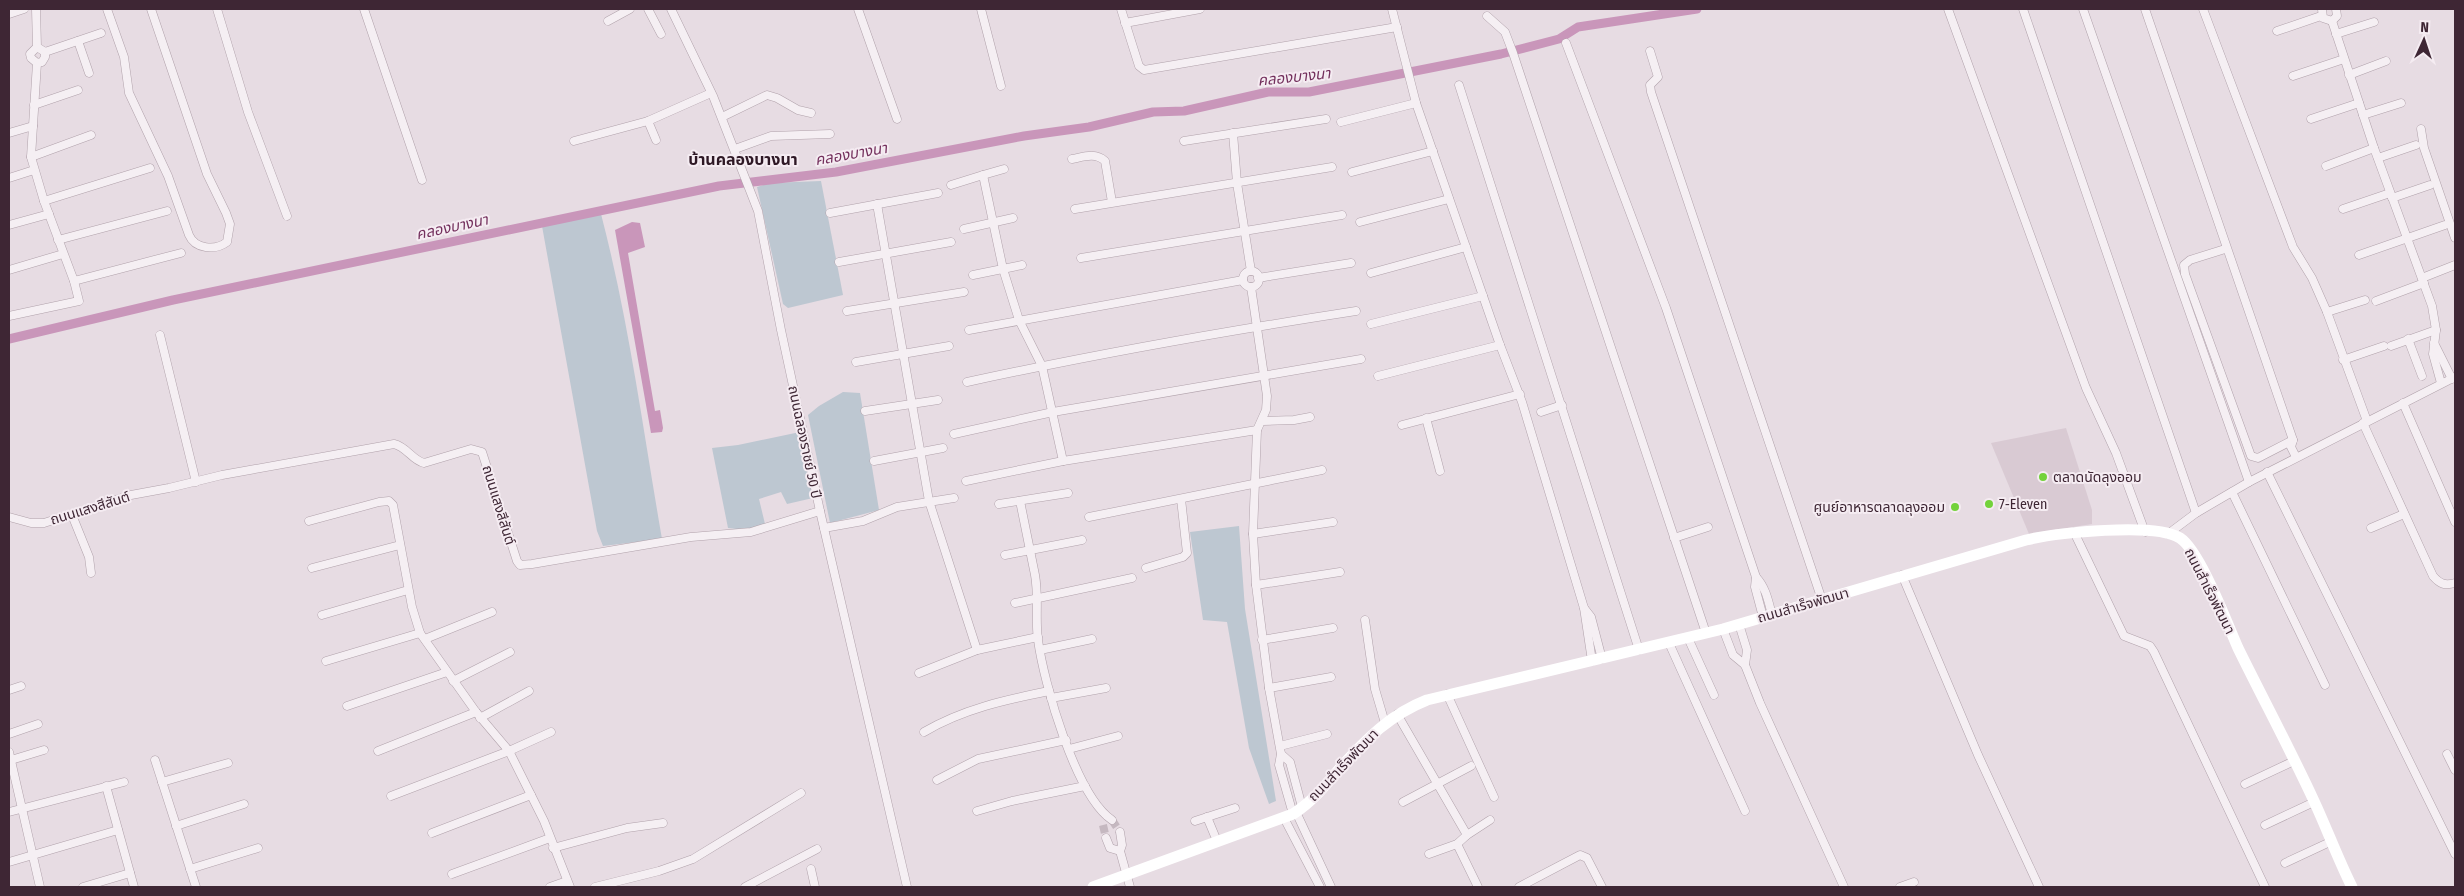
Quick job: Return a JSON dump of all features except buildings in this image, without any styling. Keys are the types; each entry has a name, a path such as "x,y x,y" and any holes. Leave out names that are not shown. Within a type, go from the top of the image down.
{"street":[{"path":"9,14 24,9"},
{"path":"36,9 37,47 30,54 31,58 37,63"},
{"path":"107,9 124,57 130,93 168,176 192,242 206,247 222,246 227,242 230,224 207,174 151,9"},
{"path":"217,9 248,112 287,216"},
{"path":"364,9 422,180"},
{"path":"608,21 630,9"},
{"path":"648,9 661,34"},
{"name":"ถนนฉลองราชย์ 50 ปี","path":"671,9 712,93 758,211 780,328 820,511 907,887"},
{"path":"858,9 897,119"},
{"path":"981,9 1001,86"},
{"path":"1121,9 1139,66 1144,70 1397,27"},
{"path":"1125,23 1200,9"},
{"path":"1392,9 1408,78 1416,103 1500,345 1520,394 1584,608 1593,622 1597,660"},
{"path":"1948,9 2086,388 2116,452 2145,532"},
{"path":"2023,9 2196,513"},
{"path":"2083,9 2249,482"},
{"path":"2145,9 2225,249 2292,440 2291,447 2300,456"},
{"path":"2203,9 2293,247 2312,278 2327,312 2365,422 2404,514 2438,583 2444,585 2455,584"},
{"path":"2332,21 2337,16 2336,9"},
{"path":"2277,31 2321,12 2325,20 2332,21"},
{"path":"1487,16 1505,32 1513,53 1706,634"},
{"path":"2332,21 2374,148 2432,306 2436,330 2433,354 2442,383"},
{"path":"2336,34 2374,22"},
{"path":"45,52 101,33"},
{"path":"78,41 89,73"},
{"path":"1566,43 1666,308 1756,577 1763,584 1767,595 1768,616"},
{"path":"37,47 45,52"},
{"path":"37,63 42,62 45,52"},
{"path":"1650,52 1658,73 1658,77 1650,85 1651,92 1822,600"},
{"path":"2294,76 2344,59"},
{"path":"2349,75 2386,62"},
{"path":"9,316 79,301 74,281 44,201 31,157 37,63"},
{"path":"1459,85 1640,650"},
{"path":"34,106 78,90"},
{"path":"574,141 648,121 712,93"},
{"path":"722,117 767,95 777,98 798,110 811,113"},
{"path":"2363,115 2401,102"},
{"path":"1341,122 1416,103"},
{"path":"2311,119 2359,103"},
{"path":"1184,141 1326,119"},
{"path":"648,121 656,140"},
{"path":"9,133 33,126"},
{"path":"2421,129 2424,148 2455,238"},
{"path":"1234,133 1237,183 1251,271"},
{"path":"735,149 771,136 830,134"},
{"path":"31,157 91,135"},
{"path":"2378,158 2416,145"},
{"path":"2326,166 2374,148"},
{"path":"1352,172 1433,151"},
{"path":"1072,159 1099,156 1104,161 1112,202"},
{"path":"1075,209 1332,167"},
{"path":"44,201 150,168"},
{"path":"951,185 1004,169"},
{"path":"9,178 34,170"},
{"path":"983,175 1003,269 1018,320 1042,366 1063,461"},
{"path":"2343,209 2430,185"},
{"path":"830,213 938,193"},
{"path":"1360,222 1449,199"},
{"path":"877,204 928,501 977,650"},
{"path":"58,240 167,211"},
{"path":"9,226 49,214"},
{"path":"1081,258 1342,215"},
{"path":"964,229 1013,218"},
{"path":"2359,255 2445,225"},
{"path":"839,262 951,242"},
{"path":"1371,273 1466,247"},
{"path":"2225,249 2190,260 2184,265 2185,274 2252,456 2258,458 2292,440"},
{"path":"74,281 181,253"},
{"path":"9,270 63,254"},
{"path":"1258,278 1351,263"},
{"path":"973,275 1022,265"},
{"path":"2376,301 2455,265"},
{"path":"1251,271 1256,273 1258,278 1257,284 1251,287 1244,284 1243,280 1246,272 1251,271"},
{"path":"969,330 1243,280"},
{"path":"1251,287 1265,377 1266,403 1263,421 1257,430 1253,534 1262,640 1280,750 1279,765 1318,885 1327,879"},
{"path":"847,311 964,292"},
{"path":"1371,324 1483,296"},
{"path":"2327,312 2365,300"},
{"path":"968,382 1042,366 1256,326 1356,311"},
{"path":"2343,360 2436,330"},
{"path":"160,336 196,482"},
{"path":"2408,339 2422,376"},
{"path":"2168,534 2196,513 2267,472 2454,378 2434,343"},
{"path":"1378,376 1500,345"},
{"path":"856,362 949,346"},
{"path":"954,434 1053,412 1361,359"},
{"path":"1402,425 1520,394"},
{"path":"865,412 938,400"},
{"path":"2403,403 2455,522"},
{"path":"1541,412 1562,405"},
{"path":"1263,421 1294,420 1310,417"},
{"path":"1426,418 1440,471"},
{"path":"966,480 1063,461 1257,430"},
{"name":"ถนนแสงสีสันต์","path":"9,517 30,523 44,523 131,495 386,444 400,445 419,462 424,463 478,449 484,456 517,561 525,565 708,535 752,532 820,511"},
{"path":"874,461 943,448"},
{"path":"1089,517 1322,470"},
{"path":"2267,472 2455,854"},
{"path":"2232,492 2325,685"},
{"path":"999,504 1068,493"},
{"path":"824,528 863,522 897,507 954,498"},
{"path":"1146,568 1184,557 1188,553 1181,499"},
{"path":"309,521 379,502 389,501 395,510 408,590 423,636 478,715 509,751 532,795 569,884 550,887"},
{"path":"1020,501 1038,600 1040,650 1050,694 1069,749 1085,786 1103,815 1112,820"},
{"path":"2371,528 2404,514"},
{"path":"72,515 88,557 91,573"},
{"path":"1253,534 1333,522"},
{"path":"1674,538 1708,527"},
{"path":"2074,532 2124,636 2150,646 2154,652 2265,887"},
{"name":"ถนนสำเร็จพัฒนา","path":"1093,887 1127,877 1214,833 1294,813 1319,793 1368,738 1385,723 1412,706 1447,694 1706,634 2026,540 2074,532 2145,532 2178,537 2192,553 2314,802 2330,842 2352,887"},
{"path":"1005,555 1082,540"},
{"path":"312,568 400,545"},
{"path":"1256,585 1340,572"},
{"path":"1902,575 1981,764 2039,887"},
{"path":"1015,603 1038,600 1132,578"},
{"path":"322,615 408,590"},
{"path":"326,661 423,636 492,612"},
{"path":"1365,620 1374,689 1385,723"},
{"path":"1739,624 1747,650 1745,665"},
{"path":"1262,640 1333,628"},
{"path":"1723,629 1733,655 1745,665 1760,703 1844,887"},
{"path":"919,673 977,650 1038,637"},
{"path":"1688,638 1714,695"},
{"path":"1040,650 1092,639"},
{"path":"1669,643 1745,811"},
{"path":"453,681 510,652"},
{"path":"348,706 447,672"},
{"path":"1269,688 1331,677"},
{"path":"9,690 21,686"},
{"path":"924,732 954,716 974,709 1050,694 1106,688"},
{"path":"378,751 478,715 529,691"},
{"path":"1447,694 1494,797"},
{"path":"1397,714 1467,835"},
{"path":"9,734 38,724"},
{"path":"391,796 509,751 551,732"},
{"path":"1280,750 1327,734"},
{"path":"1069,749 1118,736"},
{"path":"936,780 978,759 1066,740"},
{"path":"40,887 10,756 44,750"},
{"path":"1280,750 1290,762 1294,813 1331,887"},
{"path":"2447,754 2455,770"},
{"path":"156,760 196,887"},
{"path":"2246,784 2294,761"},
{"path":"162,782 228,763"},
{"path":"1404,802 1437,782 1471,766"},
{"path":"9,812 124,782"},
{"path":"106,786 134,887"},
{"path":"977,811 1012,801 1085,786"},
{"path":"595,887 659,871 693,859 801,792"},
{"path":"432,833 532,795"},
{"path":"2265,825 2314,802"},
{"path":"176,826 244,804"},
{"path":"1195,821 1235,808"},
{"path":"1103,815 1103,825"},
{"path":"1207,817 1214,833"},
{"path":"1430,854 1457,844 1490,820"},
{"path":"553,848 627,828 663,823"},
{"path":"9,862 118,830"},
{"path":"1120,832 1122,845 1120,853 1127,877"},
{"path":"452,874 550,838"},
{"path":"1106,838 1110,848 1120,853"},
{"path":"2285,863 2330,842"},
{"path":"1457,844 1478,887"},
{"path":"190,869 258,848"},
{"path":"745,887 817,849"},
{"path":"1519,887 1580,856 1587,858 1602,887"},
{"path":"811,869 815,887"},
{"path":"83,887 130,873"},
{"path":"1900,887 1914,882"}],"shaded area":[{"path":"821,181 843,295 788,308 783,304 757,187 769,183"},
{"path":"601,214 628,335 662,539 603,546 597,531 542,226"},
{"path":"632,222 640,223 645,247 628,253 655,411 660,410 662,432 651,433 615,230"},
{"path":"843,392 860,393 879,510 830,523 808,415"},
{"name":"ตลาดนัดลุงออม","path":"2066,428 2092,510 2092,524 2029,534 1991,443"},
{"path":"800,432 813,498 787,504 781,492 759,499 765,524 745,530 728,528 712,448 738,445"},
{"path":"1239,526 1245,609 1276,801 1269,804 1249,748 1227,622 1203,620 1190,532"}],"waterway":[{"name":"คลองบางนา","path":"9,339 173,300 719,186 836,172 1024,136 1089,127 1153,112 1184,111 1268,92 1309,92 1501,54 1559,39 1578,27 1697,9"}],"tunnel":[{"path":"1112,820 1120,832"},
{"path":"1103,825 1106,838"}],"place":[{"name":"ตลาดนัดลุงออม","path":"2043,477"},
{"name":"7-Eleven","path":"1989,504"},
{"name":"ศูนย์อาหารตลาดลุงออม","path":"1955,507"}],"district":[{"name":"บ้านคลองบางนา","path":"743,159"}]}
